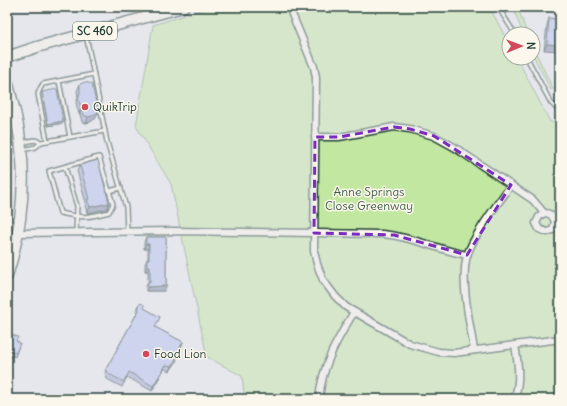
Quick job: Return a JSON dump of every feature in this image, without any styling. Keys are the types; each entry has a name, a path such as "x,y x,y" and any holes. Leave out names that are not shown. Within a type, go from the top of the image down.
{"main road":[{"name":"SC 460","path":"7,57 86,33 183,7"},
{"path":"7,81 21,147 22,191 18,233 7,276"}],"street":[{"path":"289,7 315,72 314,233 316,258 324,280 335,296 346,307 410,344 439,352 454,353 560,339"},
{"path":"315,137 339,137 394,127 410,129 434,136 454,147 533,200 544,212"},
{"path":"474,350 465,281 467,255 478,233 511,185"},
{"path":"18,233 172,231 394,235 467,255"},
{"path":"320,399 321,383 333,348 354,312"},
{"path":"514,399 518,381 515,345"}],"lane":[{"path":"498,7 510,26"},
{"path":"86,33 105,131 127,210 128,231"},
{"path":"532,66 551,103 560,112"},
{"path":"48,141 42,102 38,94 43,84 94,74"},
{"path":"59,81 70,137"},
{"path":"58,99 62,98"},
{"path":"60,108 64,107"},
{"path":"62,116 66,115"},
{"path":"21,147 34,140 41,142 105,131"},
{"path":"21,147 36,147 41,142"},
{"path":"99,157 100,162 113,204 109,212 90,218 60,213 49,171 99,157"},
{"path":"94,164 100,162"},
{"path":"73,164 77,168"},
{"path":"65,167 77,206 76,232"},
{"path":"109,191 121,188"}],"highlighted area":[{"path":"394,127 410,129 434,136 511,185 467,255 394,235 314,233 315,137 339,137"}],"green space":[{"name":"Anne Springs Close Greenway","path":"210,7 487,7 492,12 501,29 501,66 521,66 550,122 560,123 560,399 242,399 244,393 242,376 207,357 171,184 136,126 153,25"},
{"path":"513,7 520,7 519,11 524,26 520,26"},
{"path":"541,64 553,89 551,90 539,66 541,66"}],"building":[{"path":"549,18 560,20 560,45 547,44"},
{"name":"QuikTrip","path":"85,82 92,84 98,112 88,117 84,115 78,97 80,94 80,84"},
{"path":"57,89 63,121 48,124 42,92"},
{"path":"98,160 109,203 90,207 80,165"},
{"path":"146,237 166,237 166,286 148,287 148,282 150,282 150,266 147,266 147,259 149,259 149,244 146,244"},
{"name":"Food Lion","path":"141,303 144,305 144,308 160,317 155,327 183,342 175,356 177,357 172,366 166,365 153,386 129,372 124,382 109,374 106,369 139,310 138,305"},
{"path":"10,334 18,337 16,341 20,343 16,353 7,349 7,341"}],"place":[{"name":"QuikTrip","path":"85,107"},
{"name":"Food Lion","path":"146,354"}]}
